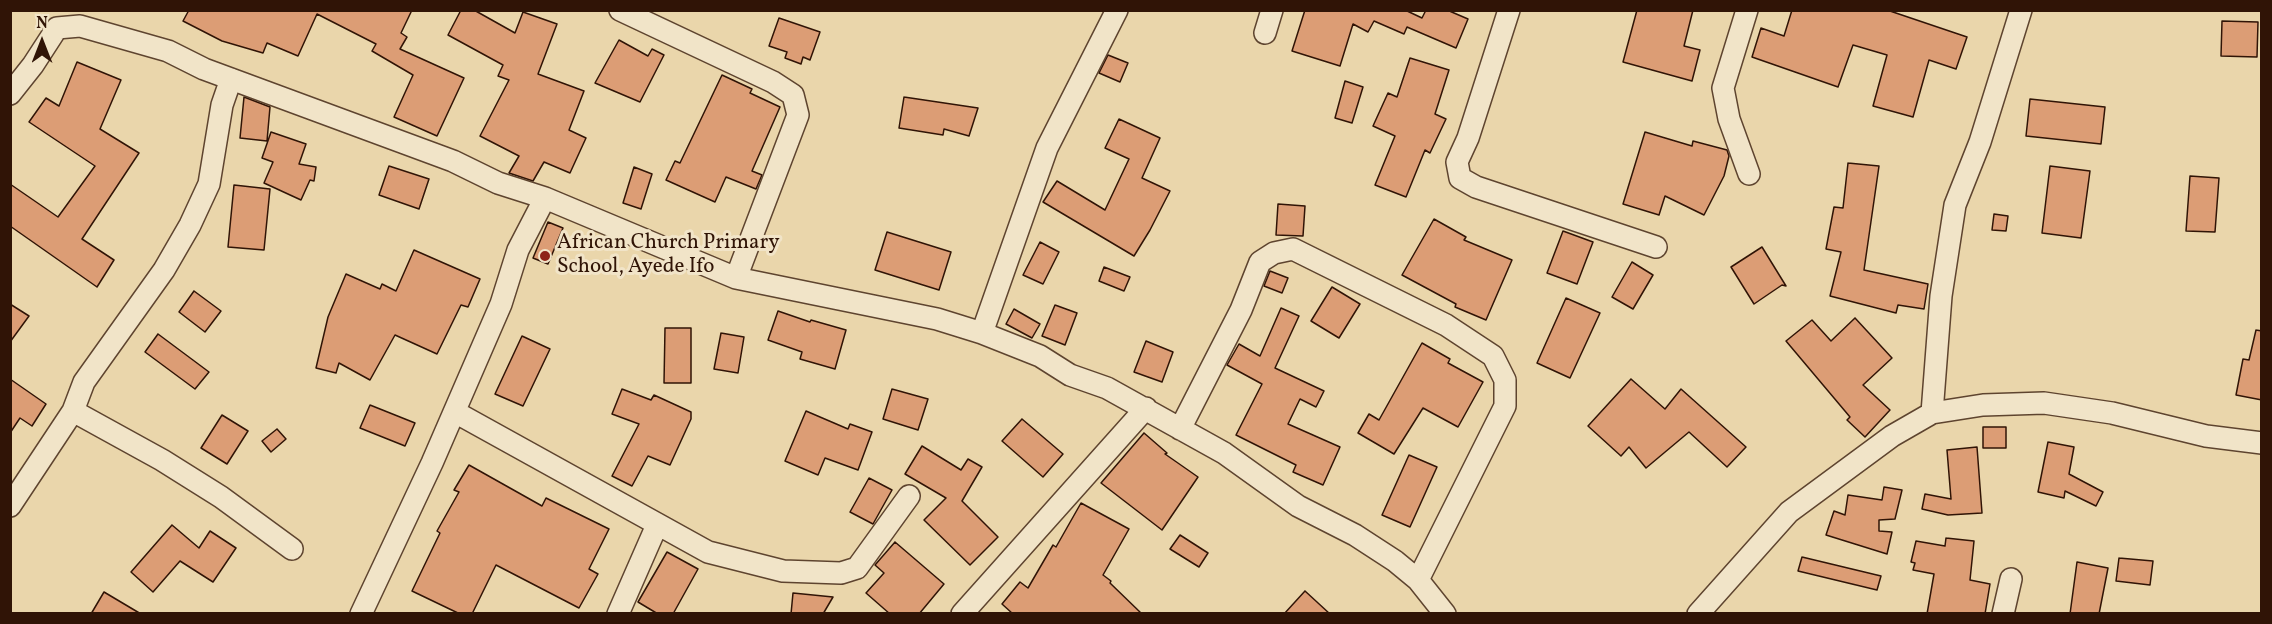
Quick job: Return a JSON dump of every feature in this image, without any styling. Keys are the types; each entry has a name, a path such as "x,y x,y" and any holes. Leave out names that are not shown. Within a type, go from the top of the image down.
{"street":[{"path":"620,10 773,82 793,96 798,115 735,278"},
{"path":"982,333 1047,148 1117,10"},
{"path":"1265,33 1272,10"},
{"path":"1509,10 1468,138 1457,162 1460,178 1476,187 1656,247"},
{"path":"1747,10 1723,88 1729,119 1749,174"},
{"path":"1932,413 1941,296 1955,205 1980,142 2021,10"},
{"path":"10,94 33,65 63,19 168,51 204,69 453,161 498,183 545,198 735,278 937,319 982,333 1040,356 1070,375 1107,388 1224,453 1298,506 1355,536 1395,561 1418,580 1445,614"},
{"path":"10,506 73,411 84,382 164,270 209,184 222,105 231,79"},
{"path":"361,614 390,556 455,412 501,304 518,250 545,198"},
{"path":"1180,429 1241,310 1260,262 1274,253 1293,249 1446,325 1493,356 1505,380 1505,406 1418,580"},
{"path":"1698,614 1789,512 1892,436 1932,413 1983,405 2044,403 2112,413 2206,436 2262,443"},
{"path":"962,614 1146,408"},
{"path":"73,411 162,460 221,497 292,549"},
{"path":"455,412 708,552 783,571 840,573 857,568 909,496"},
{"path":"618,614 657,525"},
{"path":"2003,614 2011,579"}],"building":[{"path":"189,10 412,10 401,33 407,37 400,49 464,78 437,136 394,117 413,75 372,51 376,44 317,14 298,56 267,43 263,53 222,41 183,21"},
{"path":"461,10 474,10 515,33 523,12 557,24 538,74 584,91 569,130 586,138 570,173 544,162 533,181 509,173 519,156 480,136 509,80 498,76 503,65 448,35"},
{"path":"1305,10 1405,10 1422,18 1426,10 1447,10 1468,19 1456,48 1407,27 1404,34 1374,21 1368,32 1353,24 1340,66 1292,51"},
{"path":"1637,10 1693,10 1684,46 1700,50 1692,81 1623,62"},
{"path":"1792,10 1887,10 1967,37 1956,69 1929,60 1913,117 1873,106 1887,55 1853,45 1838,87 1752,57 1761,28 1784,36"},
{"path":"779,18 820,32 810,60 803,57 801,64 785,58 787,52 769,46"},
{"path":"2222,21 2258,22 2257,57 2221,56"},
{"path":"619,40 648,56 652,49 664,55 640,102 595,83"},
{"path":"1108,55 1128,63 1120,82 1099,73"},
{"path":"1410,58 1449,70 1435,114 1446,119 1430,153 1425,150 1406,197 1375,185 1395,136 1373,126 1388,93 1397,97"},
{"path":"77,62 121,80 100,129 139,153 82,239 114,260 97,287 10,226 10,184 58,217 95,166 29,122 46,98 59,106"},
{"path":"722,75 752,89 750,93 780,107 752,171 762,175 756,189 726,177 715,202 666,180 675,161 680,163"},
{"path":"1345,81 1363,87 1352,123 1335,118"},
{"path":"244,97 270,107 267,141 240,138"},
{"path":"904,97 978,108 969,136 944,129 943,135 899,128"},
{"path":"2030,99 2105,107 2101,144 2026,136"},
{"path":"1119,119 1160,138 1142,178 1170,191 1134,256 1043,202 1057,181 1105,210 1129,159 1105,148"},
{"path":"271,132 306,144 299,164 316,167 314,181 310,180 301,200 264,183 273,162 262,158"},
{"path":"1645,132 1692,146 1693,141 1727,150 1729,156 1724,176 1704,215 1665,196 1659,215 1623,204"},
{"path":"1848,163 1879,166 1864,270 1928,284 1924,309 1898,305 1896,313 1830,296 1841,252 1826,249 1834,207 1843,208"},
{"path":"389,166 429,179 419,209 379,195"},
{"path":"2050,166 2090,171 2081,238 2042,233"},
{"path":"634,167 652,174 641,209 623,203"},
{"path":"2190,176 2219,178 2215,232 2186,231"},
{"path":"234,185 270,189 264,250 228,247"},
{"path":"1278,204 1305,206 1303,236 1276,235"},
{"path":"1994,214 2008,216 2006,231 1992,230"},
{"path":"1434,219 1466,237 1464,240 1512,260 1486,320 1455,307 1456,304 1402,275"},
{"path":"548,222 563,228 548,264 533,258"},
{"path":"1563,231 1593,242 1577,284 1547,273"},
{"path":"887,232 951,252 939,290 875,270"},
{"path":"1040,242 1059,252 1043,284 1023,275"},
{"path":"1762,247 1786,286 1782,285 1754,304 1731,267"},
{"path":"414,250 480,279 468,307 461,305 437,354 395,335 370,380 339,363 336,373 316,368 328,317 346,274 380,289 382,284 396,291"},
{"path":"1632,262 1653,275 1633,309 1612,297"},
{"path":"1104,267 1130,277 1124,291 1099,281"},
{"path":"1270,271 1288,278 1282,293 1264,286"},
{"path":"1332,287 1360,304 1339,338 1311,321"},
{"path":"194,291 221,311 205,332 179,312"},
{"path":"1566,298 1600,313 1570,378 1537,363"},
{"path":"10,304 29,316 10,342"},
{"path":"1055,305 1077,313 1065,345 1042,336"},
{"path":"1281,308 1299,316 1275,368 1324,391 1316,407 1300,399 1288,424 1340,447 1323,485 1293,472 1296,465 1236,435 1262,384 1227,365 1239,344 1260,356"},
{"path":"1014,309 1040,324 1032,338 1006,324"},
{"path":"778,311 810,322 811,320 846,330 835,369 800,359 802,352 768,340"},
{"path":"1855,318 1892,358 1863,385 1890,410 1865,437 1847,420 1850,417 1786,341 1812,320 1831,341"},
{"path":"665,328 691,328 691,383 664,383"},
{"path":"2256,330 2262,331 2262,400 2236,395 2243,359 2249,360"},
{"path":"721,333 744,337 738,373 714,369"},
{"path":"158,334 209,372 195,389 145,352"},
{"path":"522,336 550,349 523,406 495,394"},
{"path":"1146,341 1173,352 1162,382 1134,372"},
{"path":"1422,343 1450,359 1448,363 1483,382 1458,427 1423,408 1394,454 1358,433 1369,414 1379,420"},
{"path":"10,379 46,404 32,426 20,418 10,433"},
{"path":"1631,379 1665,409 1681,389 1746,447 1727,467 1689,432 1646,468 1629,447 1621,456 1588,426"},
{"path":"622,389 651,400 654,395 691,412 691,419 670,465 648,456 632,486 612,476 639,424 612,414"},
{"path":"892,389 928,399 918,430 883,419"},
{"path":"370,405 415,423 405,446 360,428"},
{"path":"806,411 848,429 850,424 872,432 858,470 825,458 818,475 785,461"},
{"path":"222,415 248,431 227,464 201,448"},
{"path":"1022,419 1063,454 1043,477 1002,441"},
{"path":"1983,427 2006,427 2006,448 1983,448"},
{"path":"277,429 286,439 271,452 262,441"},
{"path":"1144,433 1167,453 1165,454 1198,477 1162,530 1101,483"},
{"path":"2048,442 2074,447 2069,474 2103,492 2096,506 2065,491 2064,498 2038,492"},
{"path":"922,446 961,470 968,459 982,467 962,501 998,537 970,565 924,520 946,498 905,474"},
{"path":"1977,447 1982,513 1948,515 1922,509 1925,494 1951,499 1947,450"},
{"path":"1409,455 1437,467 1410,527 1382,515"},
{"path":"469,465 542,506 546,498 609,529 589,569 598,574 579,608 496,565 472,614 460,614 412,591 440,533 437,531 459,492 454,490"},
{"path":"869,478 892,490 873,524 850,512"},
{"path":"1884,487 1902,490 1895,519 1879,520 1879,531 1892,532 1887,554 1826,535 1834,511 1845,515 1848,495 1882,500"},
{"path":"1081,503 1129,529 1103,575 1142,614 1013,614 1002,604 1020,582 1028,588 1053,545 1056,547"},
{"path":"172,525 199,548 210,531 236,548 213,582 180,561 153,592 131,572"},
{"path":"1180,535 1208,553 1199,567 1170,549"},
{"path":"1946,538 1974,541 1970,580 1990,584 1985,614 1927,614 1934,574 1913,570 1915,563 1911,562 1916,541 1945,546"},
{"path":"895,542 944,584 919,614 890,614 866,593 884,573 875,565"},
{"path":"667,552 698,569 673,614 658,614 638,602"},
{"path":"1802,557 1881,576 1877,590 1798,571"},
{"path":"2119,558 2153,561 2150,585 2116,581"},
{"path":"2077,562 2108,568 2099,614 2070,614"},
{"path":"1305,591 1330,614 1284,614"},
{"path":"104,592 141,614 91,614"},
{"path":"793,593 833,597 823,614 791,614"}],"place":[{"name":"African Church Primary School, Ayede Ifo","path":"545,256"}]}
